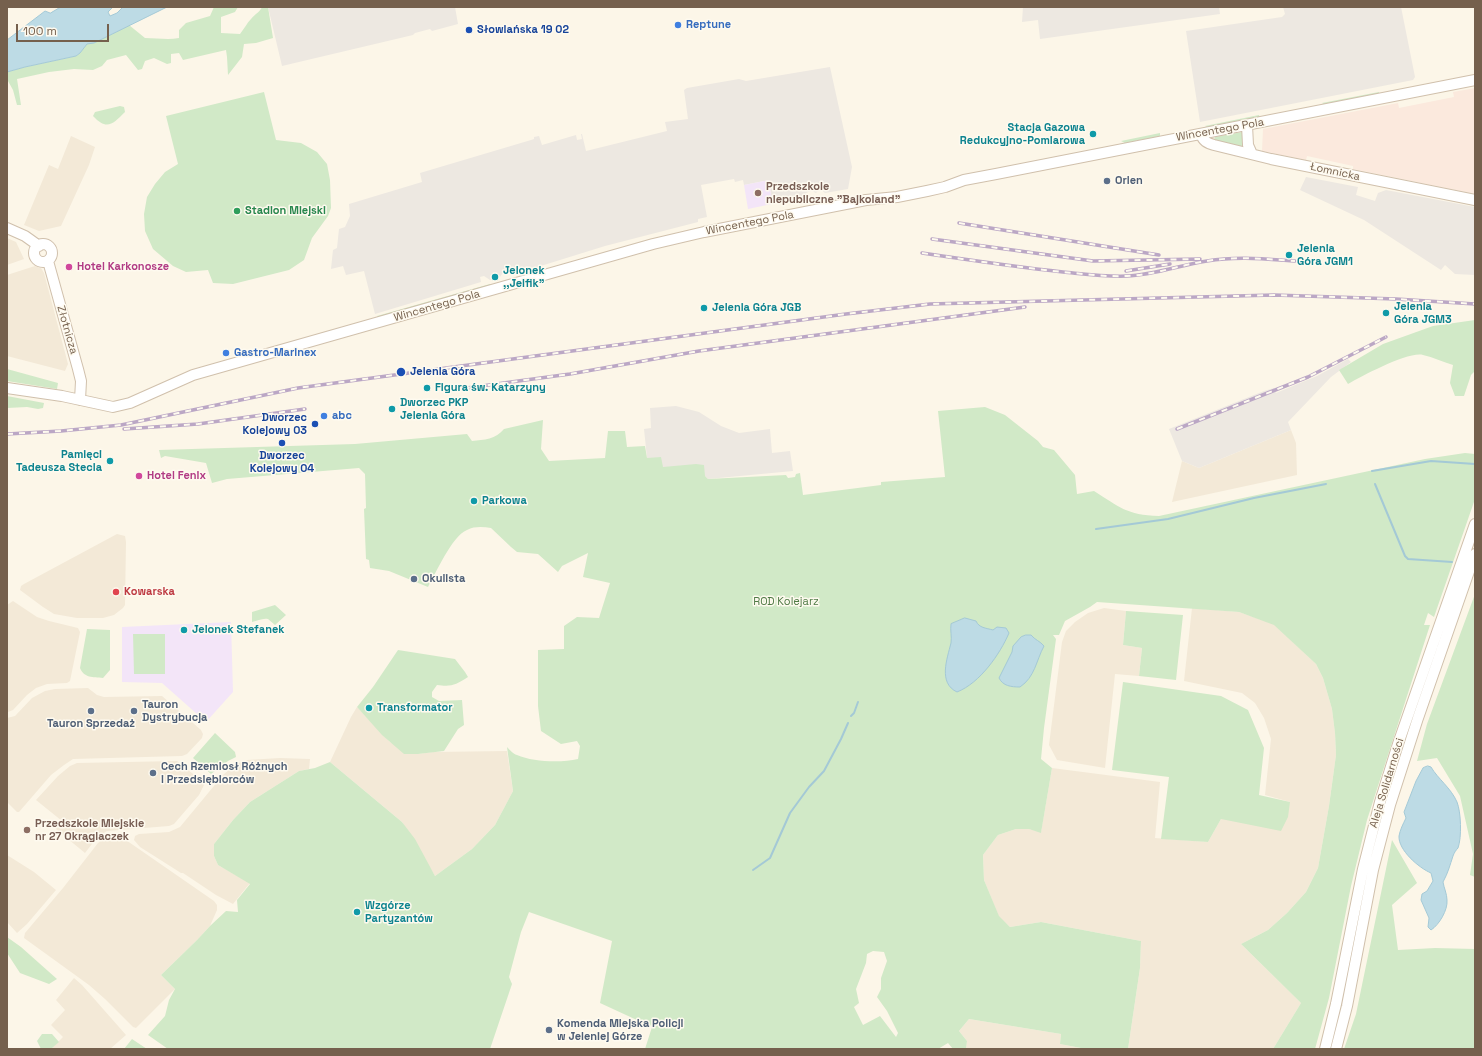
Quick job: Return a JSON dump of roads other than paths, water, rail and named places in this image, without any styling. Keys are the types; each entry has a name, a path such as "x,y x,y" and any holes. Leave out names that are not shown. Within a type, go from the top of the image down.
{"street":[{"name":"Wincentego Pola","path":"7,388 113,407 130,403 193,375 653,244 704,232 871,199 910,188 944,181 964,180 1475,80"},
{"path":"1247,125 1248,145 1252,154"},
{"name":"Łomnicka","path":"1201,134 1202,139 1207,143 1252,154 1475,200"},
{"name":"Złotnicza","path":"7,228 25,236 39,246 35,252 36,258 42,262 48,261 77,364 80,381 80,400"},
{"name":"Aleja Solidarności","path":"1325,1049 1336,1004 1361,875 1380,802 1398,744 1475,524"},
{"name":"Aleja Solidarności","path":"1336,1049 1347,1006 1373,870 1390,805 1418,718 1475,554"}],"water":[{"path":"61,7 113,7 108,12 110,16 117,13 123,7 167,7 94,43 87,44 76,56 7,72 7,40 45,11 50,13"},
{"path":"965,618 976,621 981,626 993,630 997,627 1006,628 1009,633 995,659 981,675 974,682 957,692 947,683 945,670 951,643 951,624"},
{"path":"1031,635 1044,646 1032,674 1025,683 1020,687 1008,686 999,678 1012,652 1013,646 1021,637"},
{"path":"1428,766 1431,767 1448,788 1457,802 1460,825 1458,848 1453,855 1448,872 1443,882 1447,898 1446,908 1440,921 1431,930 1428,927 1429,918 1421,900 1422,894 1427,891 1433,881 1431,873 1426,871 1410,858 1402,847 1399,836 1406,818 1404,812 1416,781 1423,768"}],"waterway":[{"path":"1372,471 1431,461 1475,464"},
{"path":"1096,529 1168,519 1254,498 1326,484"},
{"path":"1375,484 1405,556 1408,559 1452,562"},
{"path":"851,716 854,713 858,702"},
{"path":"753,870 770,858 790,813 809,787 824,771 848,723"}],"railway":[{"path":"959,223 1159,255"},
{"path":"932,239 1093,261 1200,259"},
{"path":"922,253 1028,268 1111,276 1147,274 1218,259 1251,258 1295,261"},
{"path":"1126,271 1170,264"},
{"path":"7,434 61,431 121,425 298,388 930,304 1274,295 1396,299 1475,304"},
{"path":"452,390 570,374 699,351 1025,307"},
{"path":"1177,429 1308,377 1386,337"},
{"path":"124,429 198,424 305,409"}],"place":[{"name":"Reptune","path":"678,25"},
{"name":"Słowiańska 19 02","path":"469,30"},
{"name":"Stacja Gazowa Redukcyjno-Pomiarowa","path":"1093,134"},
{"name":"Orlen","path":"1107,181"},
{"name":"Przedszkole niepubliczne \"Bajkoland\"","path":"758,193"},
{"name":"Stadion Miejski","path":"237,211"},
{"name":"Jelenia Góra JGM1","path":"1289,255"},
{"name":"Hotel Karkonosze","path":"69,267"},
{"name":"Jelonek ,,Jelfik\"","path":"495,277"},
{"name":"Jelenia Góra JGB","path":"704,308"},
{"name":"Jelenia Góra JGM3","path":"1386,313"},
{"name":"Gastro-Marinex","path":"226,353"},
{"name":"Jelenia Góra","path":"401,372"},
{"name":"Figura św. Katarzyny","path":"427,388"},
{"name":"Dworzec PKP Jelenia Góra","path":"392,409"},
{"name":"abc","path":"324,416"},
{"name":"Dworzec Kolejowy 03","path":"315,424"},
{"name":"Dworzec Kolejowy 04","path":"282,443"},
{"name":"Pamięci Tadeusza Stecia","path":"110,461"},
{"name":"Hotel Fenix","path":"139,476"},
{"name":"Parkowa","path":"474,501"},
{"name":"Okulista","path":"414,579"},
{"name":"Kowarska","path":"116,592"},
{"name":"Jelonek Stefanek","path":"184,630"},
{"name":"Transformator","path":"369,708"},
{"name":"Tauron Sprzedaż","path":"91,711"},
{"name":"Tauron Dystrybucja","path":"134,711"},
{"name":"Cech Rzemiosł Różnych i Przedsiębiorców","path":"153,773"},
{"name":"Przedszkole Miejskie nr 27 Okrąglaczek","path":"27,830"},
{"name":"Wzgórze Partyzantów","path":"357,912"},
{"name":"Komenda Miejska Policji w Jeleniej Górze","path":"549,1030"}],"park label":[{"name":"ROD Kolejarz","path":"786,602"}]}
